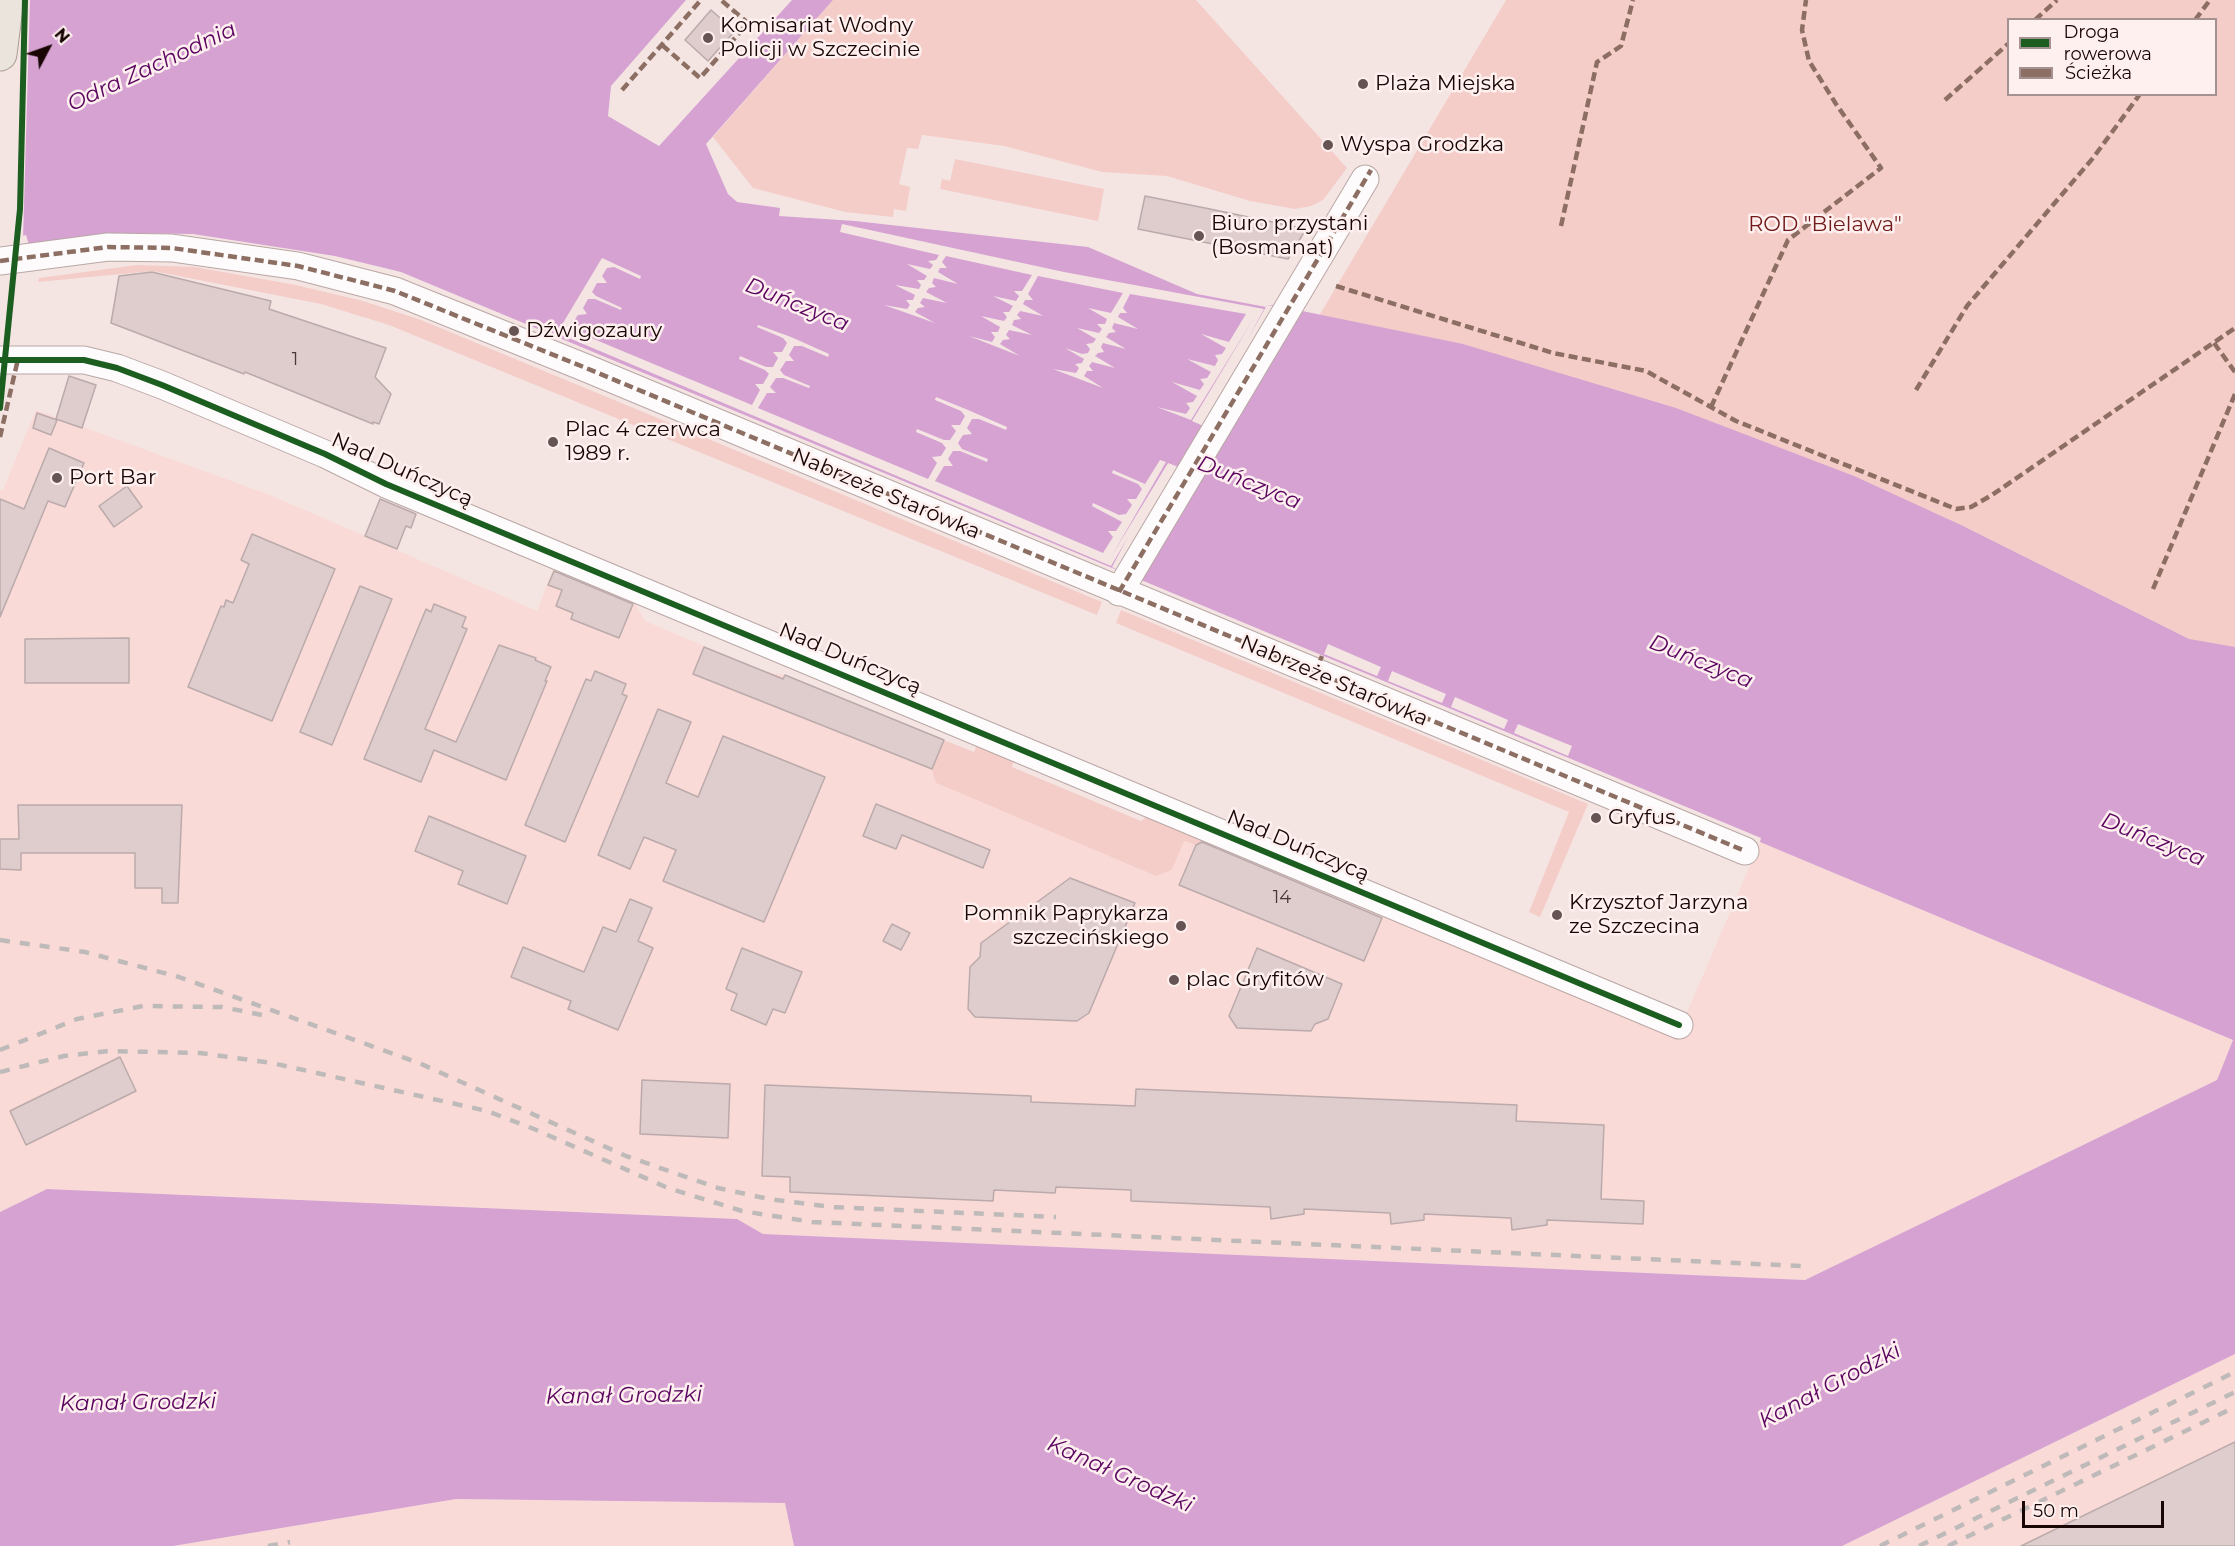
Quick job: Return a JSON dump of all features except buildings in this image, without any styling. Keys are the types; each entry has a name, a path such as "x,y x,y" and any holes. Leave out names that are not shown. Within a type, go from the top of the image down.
{"main road":[{"path":"0,54 7,0"}],"street":[{"path":"1123,584 1365,179"},
{"name":"Nabrzeże Starówka","path":"1,260 108,247 172,248 298,266 395,291 1123,584 1318,665 1745,851"},
{"name":"Nad Duńczycą","path":"0,360 84,360 117,368 151,381 325,454 386,484 1679,1024"}],"shaded area":[{"path":"36,410 270,495 537,611 554,567 634,601 645,621 763,671 785,675 944,740 936,783 1156,876 1172,870 1184,840 1196,845 1208,837 1469,936 1676,1038 1760,842 2233,1040 2217,1080 1805,1280 763,1234 737,1219 47,1189 0,1212 0,490 3,490"},
{"path":"2235,1354 2235,1546 1842,1546"},
{"path":"456,1499 785,1503 794,1546 173,1546"}],"green space":[{"path":"833,0 1196,0 1347,168 1323,200 1311,206 1295,209 1250,201 1167,176 1102,172 1004,146 922,135 918,149 907,148 899,184 910,187 906,211 894,209 893,217 845,212 753,188 713,137"},
{"name":"ROD \"Bielawa\"","path":"1506,0 2235,0 2235,668 1319,316"},
{"path":"955,159 1104,189 1098,221 940,189 942,179 950,181"},
{"path":"137,265 195,267 296,285 363,301 421,320 1102,602 1097,615 389,325 321,304 153,271 38,282 39,278"},
{"path":"1121,610 1588,804 1540,917 1529,912 1569,812 1116,623"},
{"path":"944,740 974,752 978,742 1015,757 1012,767 1141,821 1150,814 1208,837 1206,844 1196,845 1184,841 1172,870 1156,876 936,783 932,769"}],"water":[{"path":"0,0 686,0 611,86 608,116 659,146 792,0 833,0 706,144 728,194 737,202 780,208 779,216 855,221 1088,247 1197,294 1266,307 1273,305 1463,344 1676,408 1854,476 1961,525 2189,639 2235,647 2235,1354 1842,1546 794,1546 785,1503 456,1499 173,1546 0,1546 0,1212 47,1189 737,1219 763,1234 1805,1280 2217,1080 2233,1040 1760,842 1761,838 401,272 335,256 193,234 118,233 29,245 26,235 0,241"}],"pier":[{"path":"0,0 30,0 23,239 0,244"},
{"path":"842,224 1064,272 1264,309 1246,342 1267,305 1280,307 1282,304 1302,311 1230,431 1221,433 1196,473 1203,476 1139,581 1112,567 1128,537 1111,566 557,333 602,258 641,276 640,279 614,267 607,268 602,276 607,283 597,283 592,292 622,308 621,310 595,299 588,299 583,308 587,314 578,315 571,325 572,330 752,405 760,390 755,384 763,384 769,374 739,359 740,356 766,367 773,367 778,358 773,352 782,352 787,343 783,338 757,327 758,325 791,337 829,354 828,357 802,346 794,346 789,355 794,361 786,361 780,370 784,375 810,386 809,388 783,378 776,378 770,387 776,393 767,393 758,408 928,479 937,463 932,457 941,456 946,448 942,443 916,432 917,429 944,440 950,440 956,431 951,425 960,425 965,416 961,411 935,400 936,397 968,410 1007,427 1006,430 979,419 972,419 967,428 972,434 963,435 958,443 962,449 988,459 987,462 960,451 953,451 948,459 953,466 944,466 935,481 1103,553 1113,537 1108,531 1116,531 1122,522 1092,506 1093,503 1119,515 1126,514 1132,505 1127,499 1136,499 1142,489 1138,484 1112,473 1113,470 1145,484 1160,460 1166,462 1111,557 1168,463 1184,469 1208,428 1192,421 1255,316 1191,420 1157,407 1186,414 1190,408 1186,403 1193,402 1197,396 1172,382 1200,390 1204,384 1200,379 1207,378 1211,372 1187,359 1215,366 1218,360 1215,355 1222,354 1226,348 1201,334 1229,342 1246,314 1130,294 1123,308 1127,313 1120,313 1118,317 1138,329 1114,323 1112,328 1116,332 1109,333 1106,337 1126,349 1103,343 1101,347 1104,352 1095,356 1115,368 1092,362 1089,366 1093,371 1087,371 1084,376 1103,388 1053,369 1076,373 1079,368 1075,364 1082,363 1084,359 1065,348 1082,354 1088,353 1090,349 1086,344 1093,343 1096,339 1077,328 1099,333 1102,329 1097,324 1105,324 1107,319 1088,308 1111,313 1123,293 1038,276 1028,294 1033,300 1025,300 1023,304 1043,316 1020,311 1017,315 1021,319 1014,320 1012,325 1032,335 1009,330 1006,335 1010,339 1003,340 1000,344 1020,356 969,336 992,342 995,337 991,332 998,332 1000,327 981,316 1004,321 1007,317 1003,312 1009,312 1013,306 993,296 1016,301 1019,296 1014,291 1022,291 1032,275 946,256 942,262 947,268 940,268 938,272 958,284 934,278 932,283 936,287 929,288 926,292 947,303 923,298 920,303 925,307 918,308 915,312 935,323 884,305 907,309 910,305 906,300 913,300 915,295 895,285 919,289 921,285 917,280 924,280 927,276 907,264 930,269 933,265 928,261 936,260 939,255 840,232"},
{"path":"1328,644 1381,667 1377,676 1324,654"},
{"path":"1392,671 1446,694 1442,703 1388,681"},
{"path":"1455,697 1508,720 1504,729 1451,707"},
{"path":"1518,724 1572,746 1568,756 1514,733"}],"railway":[{"path":"0,940 85,952 179,977 419,1063 626,1156 718,1188 769,1199 831,1207 1056,1217"},
{"path":"0,1050 77,1019 143,1006 222,1007 267,1016"},
{"path":"0,1072 64,1056 108,1051 200,1053 272,1063 487,1111 534,1129 668,1188 742,1211 812,1222 1802,1266"},
{"path":"1880,1546 2235,1372"},
{"path":"1919,1546 2235,1392"},
{"path":"1948,1546 2235,1407"},
{"path":"268,1546 290,1542"}],"marked path":[{"path":"622,90 701,0"},
{"path":"662,45 700,78 748,23 721,0"},
{"path":"1561,226 1597,62 1621,46 1633,0"},
{"path":"1711,407 1788,240 1881,168 1809,61 1802,30 1806,0"},
{"path":"2037,18 2057,0"},
{"path":"2196,18 2210,0"},
{"path":"1945,100 2007,45"},
{"path":"1916,390 1967,306 2093,158 2139,96"},
{"path":"1119,592 1371,170"},
{"path":"0,261 108,247 172,248 298,266 395,291 586,368 1745,851"},
{"path":"1336,286 1553,353 1646,371 1736,421 1956,509 1971,507 1992,495 2235,328"},
{"path":"2214,343 2235,372"},
{"path":"0,437 18,359"},
{"path":"2153,589 2235,394"},
{"path":"1315,673 1322,656"}],"cycle path":[{"path":"0,408 20,209 25,0"},
{"path":"0,360 84,360 117,368 162,385 325,454 386,484 1679,1025"}],"place":[{"name":"Komisariat Wodny Policji w Szczecinie","path":"708,38"},
{"name":"Plaża Miejska","path":"1363,84"},
{"name":"Wyspa Grodzka","path":"1328,145"},
{"name":"Biuro przystani (Bosmanat)","path":"1199,236"},
{"name":"Dźwigozaury","path":"514,331"},
{"name":"Plac 4 czerwca 1989 r.","path":"553,442"},
{"name":"Port Bar","path":"57,478"},
{"name":"Gryfus","path":"1596,818"},
{"name":"Krzysztof Jarzyna ze Szczecina","path":"1557,915"},
{"name":"Pomnik Paprykarza szczecińskiego","path":"1181,926"},
{"name":"plac Gryfitów","path":"1174,980"}],"water label":[{"name":"Odra Zachodnia","path":"152,67"},
{"name":"Duńczyca","path":"797,305"},
{"name":"Duńczyca","path":"1249,483"},
{"name":"Duńczyca","path":"1701,662"},
{"name":"Duńczyca","path":"2153,840"},
{"name":"Kanał Grodzki","path":"1830,1386"},
{"name":"Kanał Grodzki","path":"624,1396"},
{"name":"Kanał Grodzki","path":"138,1403"},
{"name":"Kanał Grodzki","path":"1120,1475"}]}
